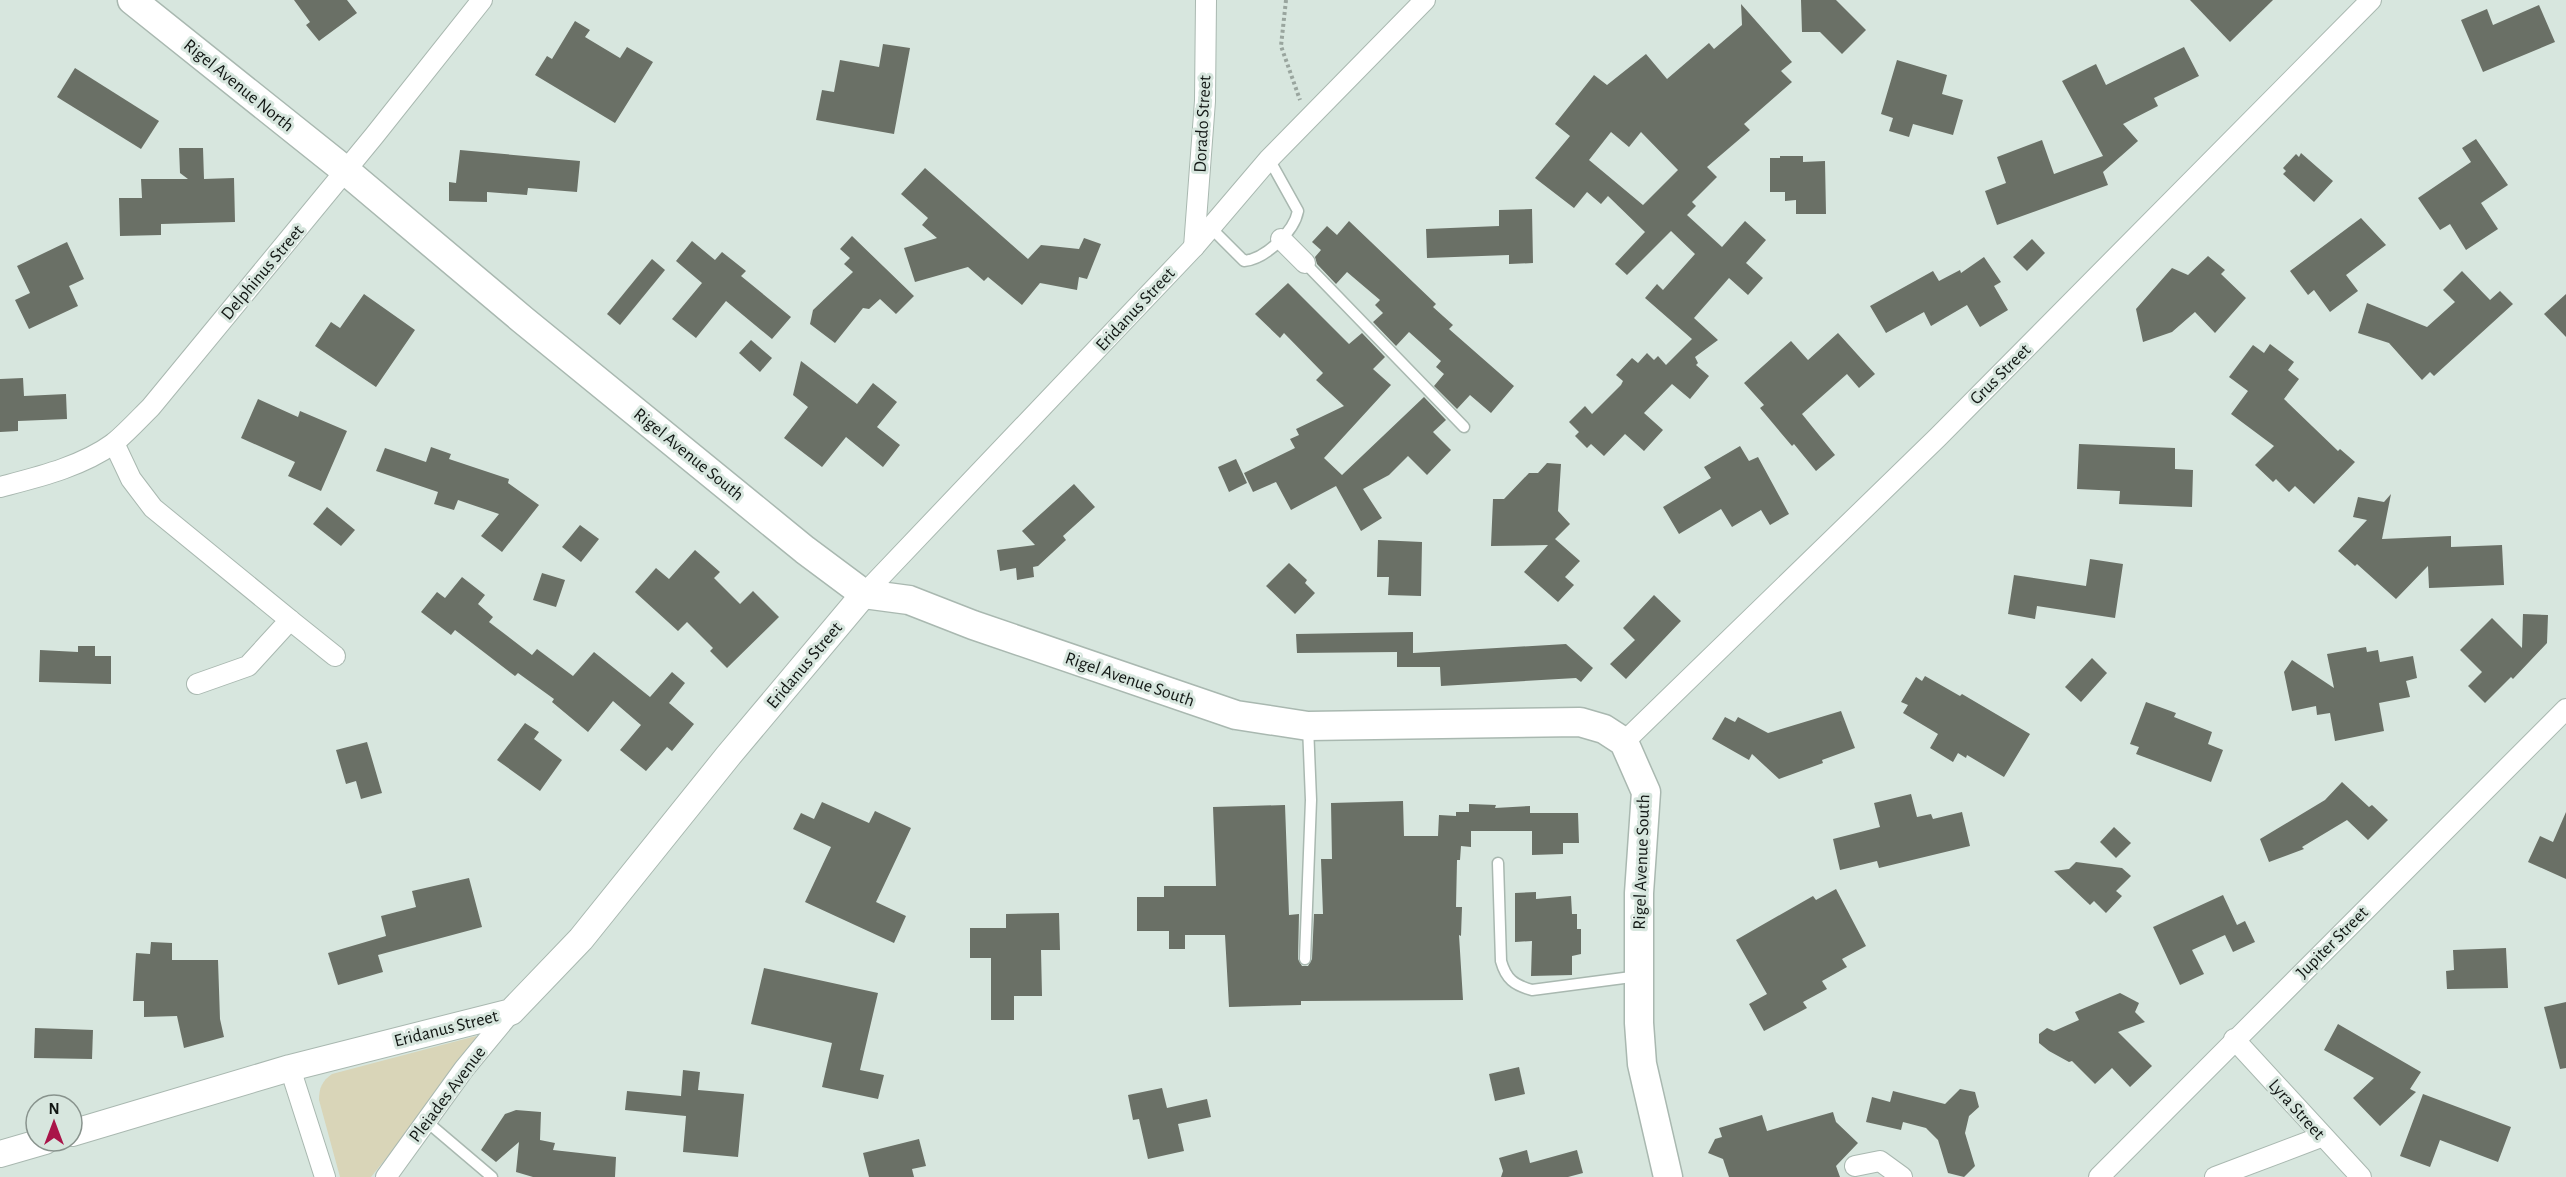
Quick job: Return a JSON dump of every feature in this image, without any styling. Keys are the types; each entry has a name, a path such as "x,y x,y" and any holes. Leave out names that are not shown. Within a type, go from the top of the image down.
{"main road":[{"name":"Rigel Avenue North","path":"132,0 346,171"},
{"name":"Rigel Avenue South","path":"346,171 523,320 805,550 864,594 909,600 973,625 1236,715 1308,726 1580,722 1604,729 1624,742 1646,792 1639,892 1642,1064 1668,1177"}],"street":[{"name":"Delphinus Street","path":"0,487 64,468 114,443 152,407 346,171 482,0"},
{"name":"Dorado Street","path":"1194,247 1205,101 1206,0"},
{"name":"Eridanus Street","path":"84,1129 290,1068 511,1012 581,939 728,756 864,594 1194,247 1209,226 1269,159 1425,0"},
{"name":"Grus Street","path":"1624,742 1938,437 2371,0"},
{"path":"1281,239 1305,263"},
{"path":"114,443 131,479 153,508 335,656"},
{"path":"197,684 248,666 290,620"},
{"name":"Jupiter Street","path":"2099,1177 2234,1039 2566,709"},
{"name":"Pleiades Avenue","path":"386,1177 426,1121 511,1012"},
{"name":"Lyra Street","path":"2234,1039 2321,1137 2361,1177"},
{"path":"290,1068 325,1177"},
{"path":"2215,1177 2321,1137"},
{"path":"0,1154 24,1147"},
{"path":"1855,1166 1880,1161 1902,1177"}],"lane":[{"path":"1209,226 1244,261 1258,258 1281,239 1297,220 1298,211 1269,159"},
{"path":"1305,263 1464,427"},
{"path":"1305,959 1311,800 1308,726"},
{"path":"1498,863 1501,961 1504,972 1516,986 1532,990 1639,976"},
{"path":"426,1121 492,1177"}],"path":[{"path":"1286,0 1281,46 1299,92 1304,122"}],"shaded area":[{"path":"476,1036 480,1041 371,1177 340,1177 319,1100 323,1082 332,1074"}],"building":[{"path":"294,0 347,0 357,13 319,41 306,25 310,22"},
{"path":"1801,0 1836,0 1866,30 1842,54 1820,32 1802,32"},
{"path":"2190,0 2273,0 2230,42"},
{"path":"1741,4 1792,62 1781,71 1792,82 1744,124 1750,130 1707,167 1717,177 1692,202 1696,206 1687,215 1722,247 1745,221 1766,240 1746,263 1763,278 1748,295 1729,278 1694,318 1718,340 1695,357 1698,363 1696,365 1709,376 1690,399 1672,384 1644,413 1663,430 1644,451 1625,434 1604,456 1591,444 1587,448 1575,436 1579,432 1569,422 1585,406 1592,414 1621,385 1623,381 1616,375 1632,358 1638,363 1647,353 1654,360 1658,356 1666,365 1692,339 1645,298 1657,284 1663,290 1695,254 1671,231 1627,275 1615,264 1645,232 1608,196 1601,204 1587,192 1574,208 1535,178 1570,136 1555,124 1594,75 1607,85 1646,54 1667,79 1709,43 1714,49 1742,25","holes":["1611,132 1629,147 1641,132 1678,170 1643,205 1589,160"]},
{"path":"2539,5 2555,42 2483,72 2461,20 2487,9 2493,25"},
{"path":"575,21 590,30 585,37 620,58 627,47 653,62 615,123 535,75 547,56 552,59"},
{"path":"883,44 910,48 894,134 816,120 822,90 834,92 840,60 879,67"},
{"path":"2184,47 2199,76 2154,98 2158,106 2123,124 2138,141 2103,172 2108,185 1997,225 1985,191 2006,183 1997,157 2042,140 2054,174 2103,156 2062,81 2096,64 2106,85"},
{"path":"1897,60 1947,75 1942,94 1963,100 1953,135 1913,124 1909,137 1889,131 1893,118 1881,114"},
{"path":"75,68 159,121 141,149 57,97"},
{"path":"2476,139 2508,185 2481,203 2498,229 2466,250 2450,224 2440,230 2418,198 2471,162 2462,148"},
{"path":"179,148 203,148 204,179 234,178 235,222 161,224 161,235 120,236 119,198 142,198 141,179 188,179 180,173"},
{"path":"460,150 580,161 577,192 528,188 527,195 487,192 487,202 449,201 449,182 456,183"},
{"path":"2301,153 2333,181 2314,202 2283,174 2286,171 2283,168 2296,154 2299,157"},
{"path":"1780,156 1803,156 1803,162 1825,161 1826,214 1796,214 1796,200 1785,201 1785,192 1770,192 1770,158 1780,158"},
{"path":"925,168 1028,259 1041,245 1079,249 1084,238 1101,244 1087,279 1079,277 1077,290 1040,283 1022,305 988,277 984,281 968,267 915,282 904,248 937,238 922,225 928,218 901,194"},
{"path":"1532,209 1533,263 1509,264 1509,255 1427,258 1426,229 1499,226 1499,210"},
{"path":"2361,218 2386,245 2346,275 2358,291 2330,312 2314,290 2308,295 2290,271"},
{"path":"1349,221 1436,304 1433,307 1453,325 1449,329 1514,386 1491,413 1470,395 1457,409 1434,386 1444,374 1436,367 1441,361 1409,332 1396,346 1373,322 1383,313 1375,305 1380,300 1347,272 1336,284 1317,264 1315,257 1321,250 1312,242 1327,226 1337,235"},
{"path":"852,236 914,296 896,314 880,299 869,309 863,308 835,343 810,324 813,310 853,272 844,264 850,258 840,249"},
{"path":"2032,239 2045,253 2027,271 2013,257"},
{"path":"692,241 715,260 722,252 746,271 741,276 791,317 772,339 726,301 696,338 672,319 702,283 676,261"},
{"path":"67,242 84,279 69,286 78,306 29,329 15,300 30,293 17,266"},
{"path":"2208,256 2225,270 2221,274 2246,298 2215,333 2195,312 2172,332 2143,342 2136,309 2172,268 2188,275"},
{"path":"1984,257 2001,282 1994,286 2008,310 1980,327 1967,305 1931,326 1924,312 1886,333 1870,306 1933,271 1939,281 1960,270 1961,273"},
{"path":"652,259 665,270 620,325 607,314"},
{"path":"2462,271 2490,300 2500,291 2513,304 2434,376 2430,372 2422,380 2389,343 2358,333 2367,303 2427,327 2455,302 2443,290"},
{"path":"1288,283 1349,344 1362,333 1385,357 1373,369 1391,385 1324,458 1342,475 1424,397 1446,420 1433,432 1451,450 1427,475 1408,456 1389,475 1363,489 1382,518 1361,531 1336,486 1291,510 1276,482 1253,492 1244,473 1295,448 1290,439 1299,435 1296,429 1344,406 1316,380 1323,373 1284,333 1280,338 1255,314"},
{"path":"364,294 415,330 376,387 315,346 331,322 340,328"},
{"path":"2566,294 2566,337 2544,314"},
{"path":"1838,333 1875,374 1859,388 1847,374 1802,414 1835,455 1816,471 1760,408 1764,405 1744,383 1791,341 1808,360"},
{"path":"751,340 772,358 760,372 739,353"},
{"path":"2270,344 2294,362 2288,370 2299,379 2284,399 2338,451 2340,449 2355,462 2314,504 2295,486 2289,492 2276,479 2273,482 2255,465 2274,446 2231,414 2248,391 2229,377 2253,345 2264,353"},
{"path":"801,361 857,404 873,383 897,402 877,427 900,445 883,467 846,437 822,467 784,438 808,407 793,395"},
{"path":"23,378 24,396 66,394 67,419 18,421 18,431 0,432 0,379"},
{"path":"258,399 298,417 300,411 347,431 321,491 288,476 295,462 241,438"},
{"path":"2079,444 2175,448 2175,469 2193,470 2192,507 2119,504 2120,491 2077,489"},
{"path":"1740,446 1749,461 1758,457 1789,514 1770,525 1761,510 1732,527 1721,509 1679,534 1663,507 1711,478 1704,467"},
{"path":"431,447 451,454 449,459 509,479 508,483 539,505 502,552 481,536 499,514 458,500 454,510 434,504 438,492 376,471 385,448 426,462"},
{"path":"1236,459 1247,483 1229,492 1218,467"},
{"path":"1547,463 1561,464 1558,511 1570,524 1555,539 1580,561 1565,577 1574,585 1558,602 1524,572 1548,545 1491,546 1493,499 1504,499 1529,473 1538,473"},
{"path":"1074,484 1095,507 1063,536 1066,540 1038,566 1033,567 1034,577 1017,580 1016,568 1000,571 997,550 1035,545 1022,531"},
{"path":"2391,494 2382,539 2451,536 2451,547 2502,545 2504,585 2429,588 2428,566 2396,599 2357,564 2355,566 2338,551 2367,520 2353,517 2358,497 2384,502"},
{"path":"327,507 355,530 341,546 313,524"},
{"path":"580,525 599,539 581,562 562,547"},
{"path":"1378,540 1422,542 1421,596 1388,595 1389,577 1377,577"},
{"path":"695,550 720,572 714,578 740,604 753,591 779,617 727,668 710,651 713,648 687,622 678,631 635,592 656,568 669,579"},
{"path":"2090,559 2123,564 2115,618 2037,606 2035,619 2008,614 2014,575 2086,586"},
{"path":"1289,563 1307,580 1305,583 1315,593 1295,614 1266,586"},
{"path":"542,573 565,580 556,607 533,600"},
{"path":"462,577 485,595 478,604 493,617 489,622 532,655 537,649 573,676 594,652 650,697 672,672 685,683 669,703 694,724 672,751 667,747 646,771 620,750 641,725 613,701 588,732 552,702 554,699 518,673 515,676 455,630 451,635 421,612 437,592 445,598"},
{"path":"1654,595 1681,621 1626,679 1610,664 1635,640 1623,628"},
{"path":"2523,614 2548,615 2547,643 2513,679 2511,677 2485,703 2468,686 2482,672 2460,650 2492,618 2522,648"},
{"path":"1413,632 1413,653 1566,644 1593,668 1581,682 1576,678 1441,686 1440,667 1397,667 1397,652 1297,653 1296,634"},
{"path":"78,646 95,646 95,656 111,656 111,684 39,682 40,650 78,652"},
{"path":"2366,647 2367,652 2378,650 2380,662 2413,656 2417,678 2406,681 2410,697 2379,703 2384,731 2335,741 2330,713 2317,715 2316,706 2292,711 2284,672 2292,660 2334,688 2327,654"},
{"path":"2092,658 2107,673 2081,702 2065,687"},
{"path":"1925,676 1960,696 1962,694 2030,734 2004,777 1967,755 1966,758 1958,753 1953,762 1930,748 1938,734 1903,713 1908,705 1901,702 1916,677 1922,681"},
{"path":"2146,702 2176,713 2174,717 2212,732 2208,744 2223,750 2211,782 2136,754 2139,747 2130,744"},
{"path":"1841,711 1855,748 1822,760 1823,763 1779,779 1752,754 1749,760 1712,739 1725,717 1735,722 1738,717 1768,733"},
{"path":"525,723 539,732 534,739 562,760 540,791 497,760"},
{"path":"367,742 382,793 361,799 356,781 346,784 336,750"},
{"path":"2342,782 2369,807 2372,805 2388,820 2368,840 2347,820 2302,847 2304,849 2269,862 2260,839 2325,800"},
{"path":"1911,794 1917,817 1931,814 1933,819 1962,812 1970,846 1879,868 1877,861 1840,870 1833,839 1880,827 1874,803"},
{"path":"1403,801 1404,836 1438,836 1439,815 1456,816 1456,812 1469,812 1469,804 1496,805 1495,808 1530,806 1530,813 1578,813 1579,843 1563,843 1563,854 1532,855 1532,831 1471,831 1471,847 1461,846 1460,860 1457,860 1456,907 1462,907 1461,936 1459,935 1463,1000 1301,1001 1301,1005 1229,1007 1225,935 1185,935 1185,949 1169,949 1169,931 1137,931 1137,897 1164,897 1164,886 1216,886 1213,807 1285,805 1289,915 1299,914 1298,959 1302,966 1308,966 1312,959 1314,914 1323,914 1321,859 1332,859 1331,803"},
{"path":"822,802 869,823 875,811 911,828 876,902 906,916 894,943 805,902 831,847 793,829 801,813 814,819"},
{"path":"2566,812 2566,879 2528,862 2540,836 2553,842"},
{"path":"2114,827 2131,843 2116,858 2100,842"},
{"path":"2076,862 2122,868 2131,876 2116,891 2122,896 2106,913 2094,901 2090,905 2054,871 2069,869"},
{"path":"469,878 482,927 378,955 383,972 338,985 328,953 386,936 381,916 416,907 412,891"},
{"path":"1836,889 1866,946 1842,959 1847,967 1822,981 1827,989 1803,1002 1807,1008 1764,1031 1749,1004 1767,994 1736,940 1813,896 1816,900"},
{"path":"1536,892 1536,899 1571,896 1572,914 1577,914 1577,929 1581,929 1581,954 1572,956 1572,975 1531,976 1532,941 1515,942 1515,893"},
{"path":"2223,895 2237,925 2245,921 2255,942 2233,952 2225,935 2192,950 2204,974 2180,985 2153,927"},
{"path":"1059,913 1060,950 1041,950 1042,996 1014,996 1014,1020 991,1020 991,958 970,958 970,928 1006,928 1006,914"},
{"path":"151,942 172,943 172,960 218,960 220,1019 224,1037 184,1048 177,1016 144,1017 144,1001 133,1001 136,953 150,954"},
{"path":"2506,948 2508,988 2447,989 2446,971 2454,970 2453,950"},
{"path":"764,968 878,993 860,1070 884,1075 878,1099 822,1087 832,1043 751,1024"},
{"path":"2120,993 2139,1003 2135,1012 2145,1022 2118,1032 2152,1066 2130,1087 2112,1068 2095,1084 2072,1061 2069,1062 2039,1043 2039,1034 2047,1028 2054,1031 2079,1020 2075,1012"},
{"path":"2566,1002 2566,1068 2560,1069 2544,1007"},
{"path":"2338,1024 2421,1072 2410,1089 2416,1092 2380,1126 2353,1098 2374,1078 2324,1050"},
{"path":"35,1028 93,1030 92,1059 34,1058"},
{"path":"1519,1067 1525,1094 1495,1101 1489,1074"},
{"path":"683,1070 700,1072 698,1090 744,1094 738,1157 683,1152 686,1116 625,1110 627,1091 681,1096"},
{"path":"1162,1088 1167,1108 1207,1099 1211,1117 1178,1124 1184,1151 1148,1159 1139,1119 1133,1120 1128,1095"},
{"path":"1960,1089 1975,1092 1979,1107 1969,1116 1965,1133 1975,1166 1964,1177 1948,1173 1938,1140 1926,1128 1903,1122 1901,1130 1866,1122 1872,1097 1890,1102 1893,1091 1945,1104"},
{"path":"2423,1094 2511,1127 2498,1162 2440,1140 2430,1167 2400,1156"},
{"path":"516,1110 541,1112 540,1140 555,1143 553,1150 616,1157 615,1177 533,1177 516,1172 519,1142 496,1162 481,1150 505,1114"},
{"path":"1833,1112 1836,1122 1858,1143 1836,1166 1840,1177 1729,1177 1723,1159 1708,1153 1715,1139 1722,1137 1719,1128 1762,1115 1767,1131"},
{"path":"919,1139 926,1166 912,1169 914,1177 869,1177 863,1153"},
{"path":"1527,1150 1530,1163 1577,1150 1583,1173 1568,1177 1501,1177 1503,1171 1499,1158"}]}
